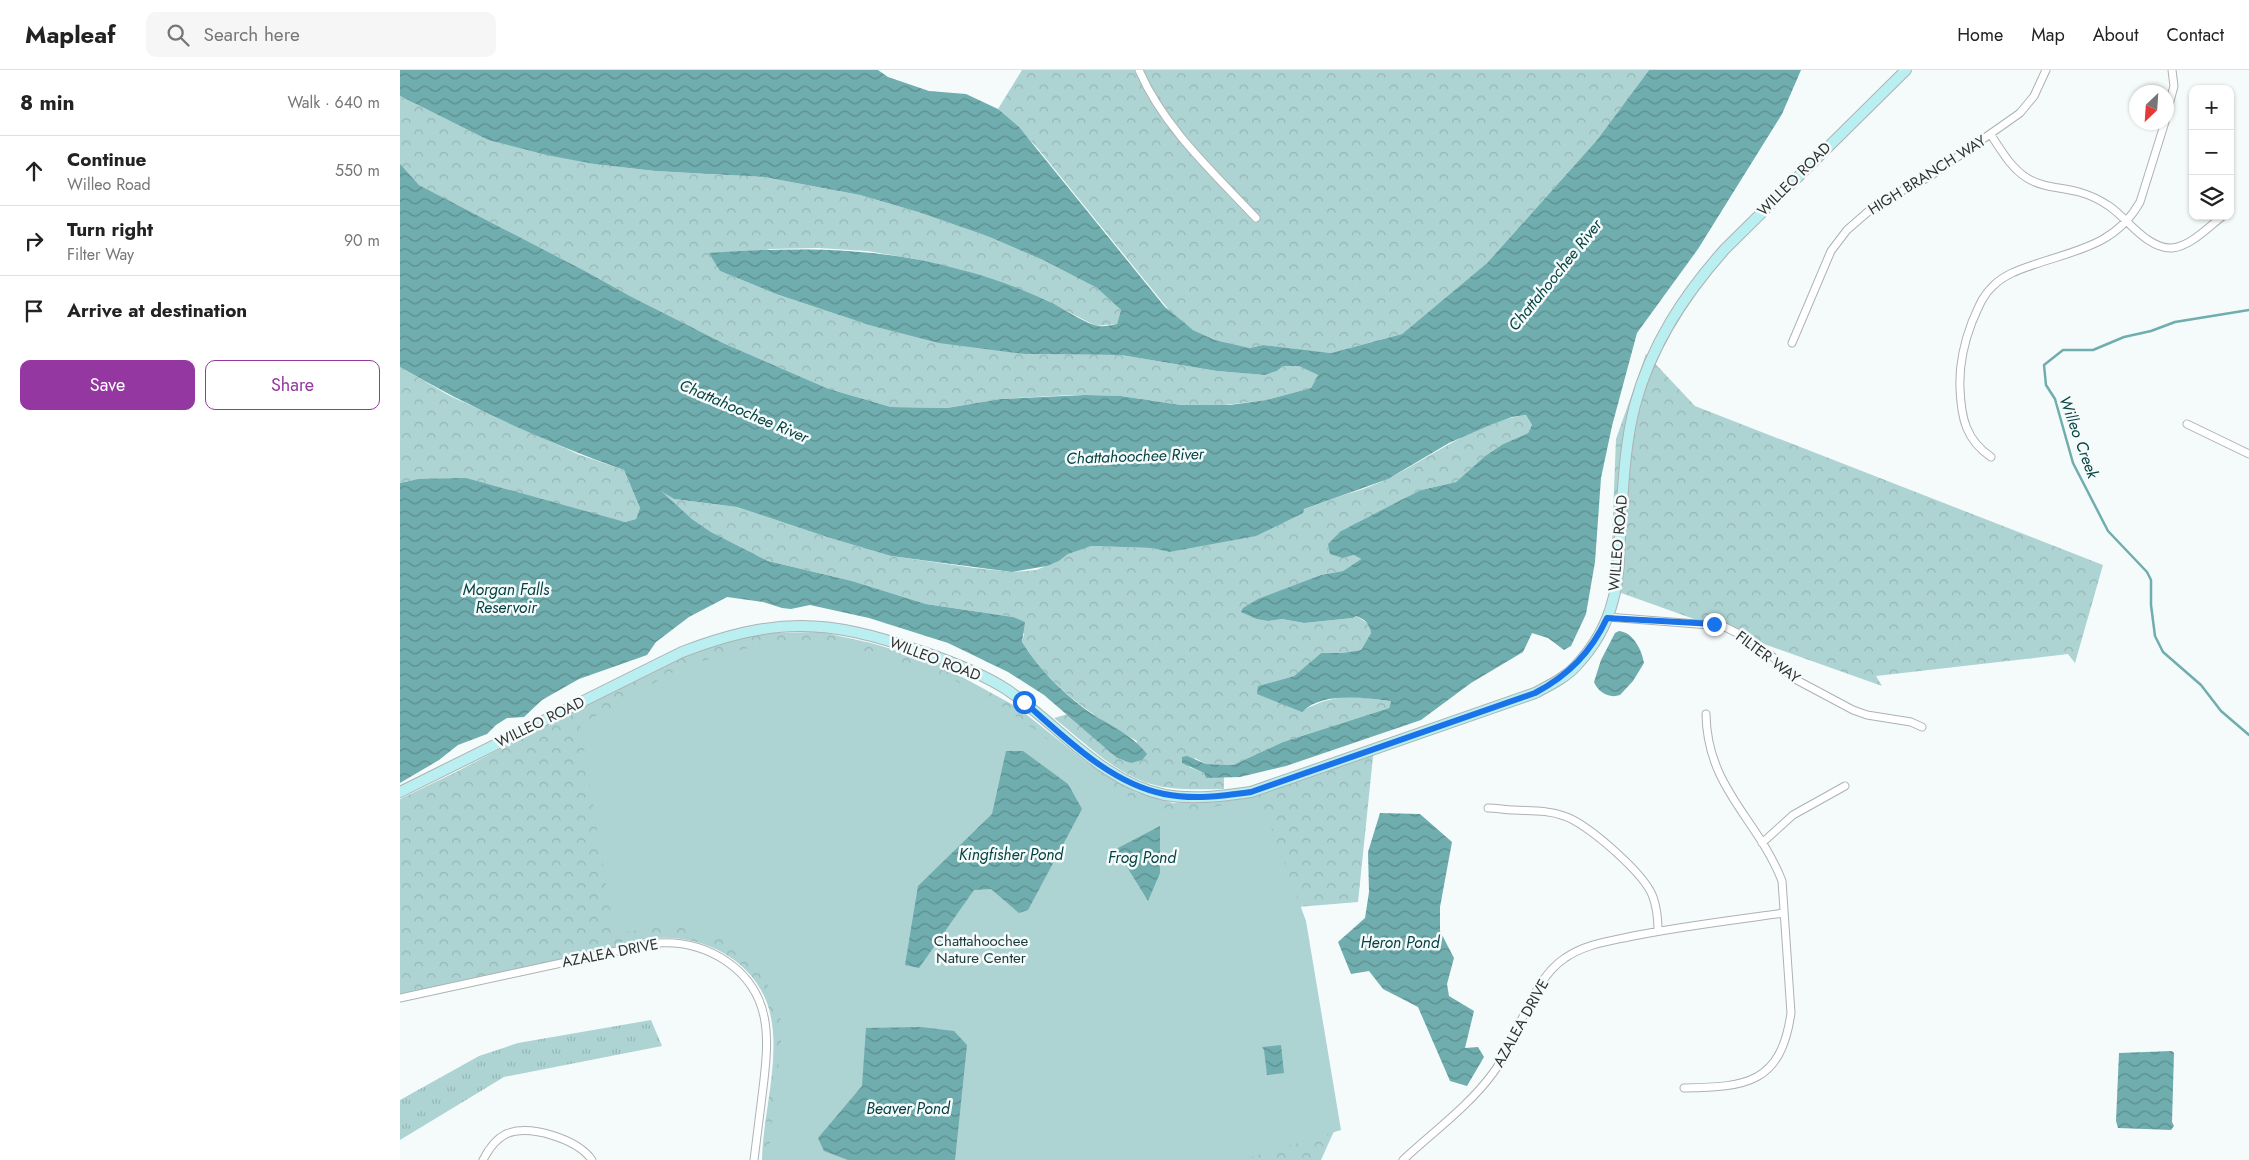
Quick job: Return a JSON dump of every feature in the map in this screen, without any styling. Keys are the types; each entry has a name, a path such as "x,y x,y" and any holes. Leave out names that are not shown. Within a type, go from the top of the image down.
{"street":[{"path":"1139,70 1164,115 1187,144 1256,218"},
{"name":"WILLEO ROAD","path":"400,792 682,652 741,632 772,627 801,625 830,627 865,634 911,648 972,671 1006,690 1093,759 1138,786 1164,794 1193,797 1251,792 1535,693 1557,681 1576,666 1592,645 1607,618 1615,592 1624,472 1632,418 1644,376 1662,334 1700,278 1725,249 1906,70"},
{"name":"HIGH BRANCH WAY","path":"1792,343 1831,251 1847,230 1878,203 1929,177 1991,135 2027,106 2041,85 2046,70"},
{"path":"2172,70 2174,85"},
{"path":"1992,457 1979,449 1970,435 1963,420 1960,404 1962,354 1981,301 1992,286 2008,275 2101,242 2119,230 2127,221 2144,191 2163,130"},
{"path":"1991,135 2012,165 2028,179 2040,184 2093,196 2158,245 2172,248 2184,245 2218,220"},
{"path":"2187,424 2249,454"},
{"name":"FILTER WAY","path":"1607,618 1723,626 1753,641 1774,658 1793,678 1853,710 1867,715 1911,722 1922,728"},
{"path":"1684,1088 1740,1085 1763,1074 1780,1055 1788,1035 1791,1013 1782,881 1774,861 1724,785 1714,759 1707,732 1706,714"},
{"path":"1762,843 1792,815 1845,786"},
{"path":"1488,808 1550,812 1564,816 1584,827 1636,871 1646,882 1658,914 1658,931"},
{"name":"AZALEA DRIVE","path":"1403,1160 1474,1095 1492,1075 1510,1047 1535,994 1547,975 1564,958 1594,944 1658,931 1784,913"},
{"name":"AZALEA DRIVE","path":"400,998 649,944 675,942 710,952 729,963 744,977 757,997 766,1019 768,1047 754,1160"},
{"path":"483,1160 498,1139 523,1130 572,1143 580,1147 592,1160"}],"green space":[{"path":"1022,70 1649,70 1597,140 1487,263 1402,334 1331,353 1263,345 1250,348 1215,340 1193,330 1173,315 1035,145 998,109"},
{"path":"400,96 488,140 594,164 655,171 764,177 860,195 918,212 987,236 1043,260 1097,288 1121,310 1117,324 1096,326 1053,304 1008,285 962,270 915,259 867,251 818,248 769,249 720,271 776,294 869,325 1024,354 1121,355 1217,371 1265,375 1277,371 1283,366 1300,366 1318,375 1311,388 1266,400 1217,406 1181,405 1121,396 1072,395 1000,399 947,408 891,407 829,389 723,343 419,185 400,165"},
{"path":"1646,354 1695,406 2103,565 2075,663 2068,654 1876,676 1882,686 1610,589 1616,439"},
{"path":"400,367 450,396 580,455 624,470 640,508 636,519 625,522 418,479 400,483"},
{"path":"1526,415 1532,425 1528,433 1503,444 1485,456 1456,482 1421,490 1341,531 1343,558 1354,555 1361,559 1343,571 1321,575 1243,608 1269,621 1282,619 1304,623 1353,618 1356,616 1369,624 1371,633 1361,650 1342,653 1321,653 1294,676 1258,686 1305,709 1324,701 1348,696 1391,701 1389,708 1283,742 1233,765 1206,764 1195,758 1189,767 1204,773 1206,778 1224,777 1224,789 1178,789 1151,784 1137,779 1112,765 1088,747 1054,718 1068,714 1117,758 1131,763 1137,741 1073,699 1045,673 1022,642 1024,634 1013,617 926,604 852,581 768,561 711,532 692,519 657,488 674,499 737,507 891,556 1012,572 1036,570 1059,561 1079,548 1091,546 1151,548 1169,552 1253,526 1376,484 1472,432 1507,419"},
{"name":"Chattahoochee Nature Center","path":"821,632 871,643 933,661 1017,707 1086,762 1110,778 1135,792 1173,803 1207,801 1374,747 1358,902 954,935 1334,1131 1321,1160 762,1160 774,1045 769,1009 761,990 749,973 734,960 698,942 678,938 657,938 637,941 568,962 400,994 400,799 456,772 706,641 771,633"},
{"name":"Chattahoochee Nature Center","path":"763,644 844,645 950,678 1000,705 1125,795 1181,814 1260,797 1306,921 1341,1130 1242,1160 768,1160 781,1042 780,1011 759,967 729,940 671,925 614,934 580,725 684,666"},
{"path":"651,1020 662,1046 504,1077 400,1140 400,1100 479,1056 518,1043"}],"water":[{"name":"Morgan Falls Reservoir","path":"400,70 878,70 888,77 929,91 966,94 998,109 1019,127 1165,307 1193,330 1215,340 1250,348 1263,345 1331,353 1402,334 1487,263 1597,140 1649,70 1801,70 1782,114 1698,249 1637,333 1612,426 1601,478 1595,562 1586,614 1571,646 1564,650 1548,638 1532,633 1523,652 1471,683 1421,720 1286,766 1240,777 1206,778 1204,773 1182,763 1182,757 1187,756 1206,764 1233,765 1283,742 1389,708 1391,701 1344,697 1321,701 1311,705 1302,712 1257,694 1258,686 1294,676 1321,653 1342,653 1361,650 1371,633 1368,624 1356,616 1353,618 1304,623 1282,619 1269,621 1257,619 1241,612 1243,608 1258,599 1321,575 1343,571 1361,559 1354,555 1343,558 1330,554 1328,544 1341,531 1421,490 1456,482 1485,456 1503,444 1528,433 1532,425 1526,415 1512,417 1490,425 1449,443 1388,479 1304,509 1303,513 1256,536 1169,552 1151,548 1091,546 1068,554 1059,561 1047,566 1012,572 891,556 737,507 674,499 661,491 692,519 711,532 768,561 852,581 926,604 1013,617 1025,622 1022,642 1050,678 1085,709 1134,740 1147,754 1142,760 1131,763 1117,758 1044,695 1008,672 948,643 869,618 810,605 791,609 763,602 727,597 689,617 656,642 647,655 579,679 542,700 524,717 507,718 487,734 458,745 439,760 400,783 400,483 418,479 466,478 625,522 636,519 640,508 624,470 510,424 454,397 400,367 400,164 419,185 723,343 829,389 891,407 947,408 1000,399 1085,395 1121,396 1181,405 1230,405 1266,400 1311,388 1318,375 1299,366 1283,366 1277,371 1265,375 1217,371 1121,355 1024,354 939,343 869,325 776,294 720,271 709,253 805,249 868,252 899,256 974,273 1020,289 1097,326 1117,324 1121,310 1097,288 1043,260 987,236 918,212 860,195 764,177 655,171 594,164 547,155 488,140 400,96"},
{"path":"1619,631 1633,638 1644,663 1633,681 1620,695 1612,696 1601,692 1594,682 1601,660 1615,633"},
{"name":"Kingfisher Pond","path":"1006,751 1023,751 1068,784 1082,809 1028,910 1019,913 991,889 974,890 919,968 905,965 918,886 992,814"},
{"name":"Heron Pond","path":"1380,813 1420,814 1452,842 1440,907 1440,931 1454,958 1447,984 1449,996 1474,1011 1465,1048 1478,1047 1484,1057 1467,1086 1450,1081 1418,1007 1383,989 1369,971 1351,974 1338,942 1365,918 1369,892 1368,852"},
{"name":"Frog Pond","path":"1160,826 1160,873 1148,901 1116,849"},
{"name":"Beaver Pond","path":"921,1027 954,1031 967,1045 955,1160 848,1160 824,1151 818,1138 862,1086 866,1028"},
{"path":"1281,1045 1284,1073 1267,1075 1262,1047"},
{"path":"2172,1051 2174,1053 2172,1122 2174,1126 2171,1130 2118,1128 2116,1121 2119,1053"}],"waterway":[{"name":"Willeo Creek","path":"2249,310 2175,322 2151,331 2124,337 2093,350 2063,350 2044,365 2046,385 2055,399 2073,463 2108,531 2147,572 2151,580 2151,605 2155,636 2163,652 2201,685 2221,711 2249,735"}],"route":[{"path":"1024,702 1093,759 1120,777 1138,786 1152,792 1175,796 1221,796 1251,792 1520,700 1557,681 1576,666 1598,636 1607,618 1650,622 1714,624"}],"water label":[{"name":"Chattahoochee River","path":"1555,275"},
{"name":"Chattahoochee River","path":"744,411"},
{"name":"Chattahoochee River","path":"1135,456"}]}
